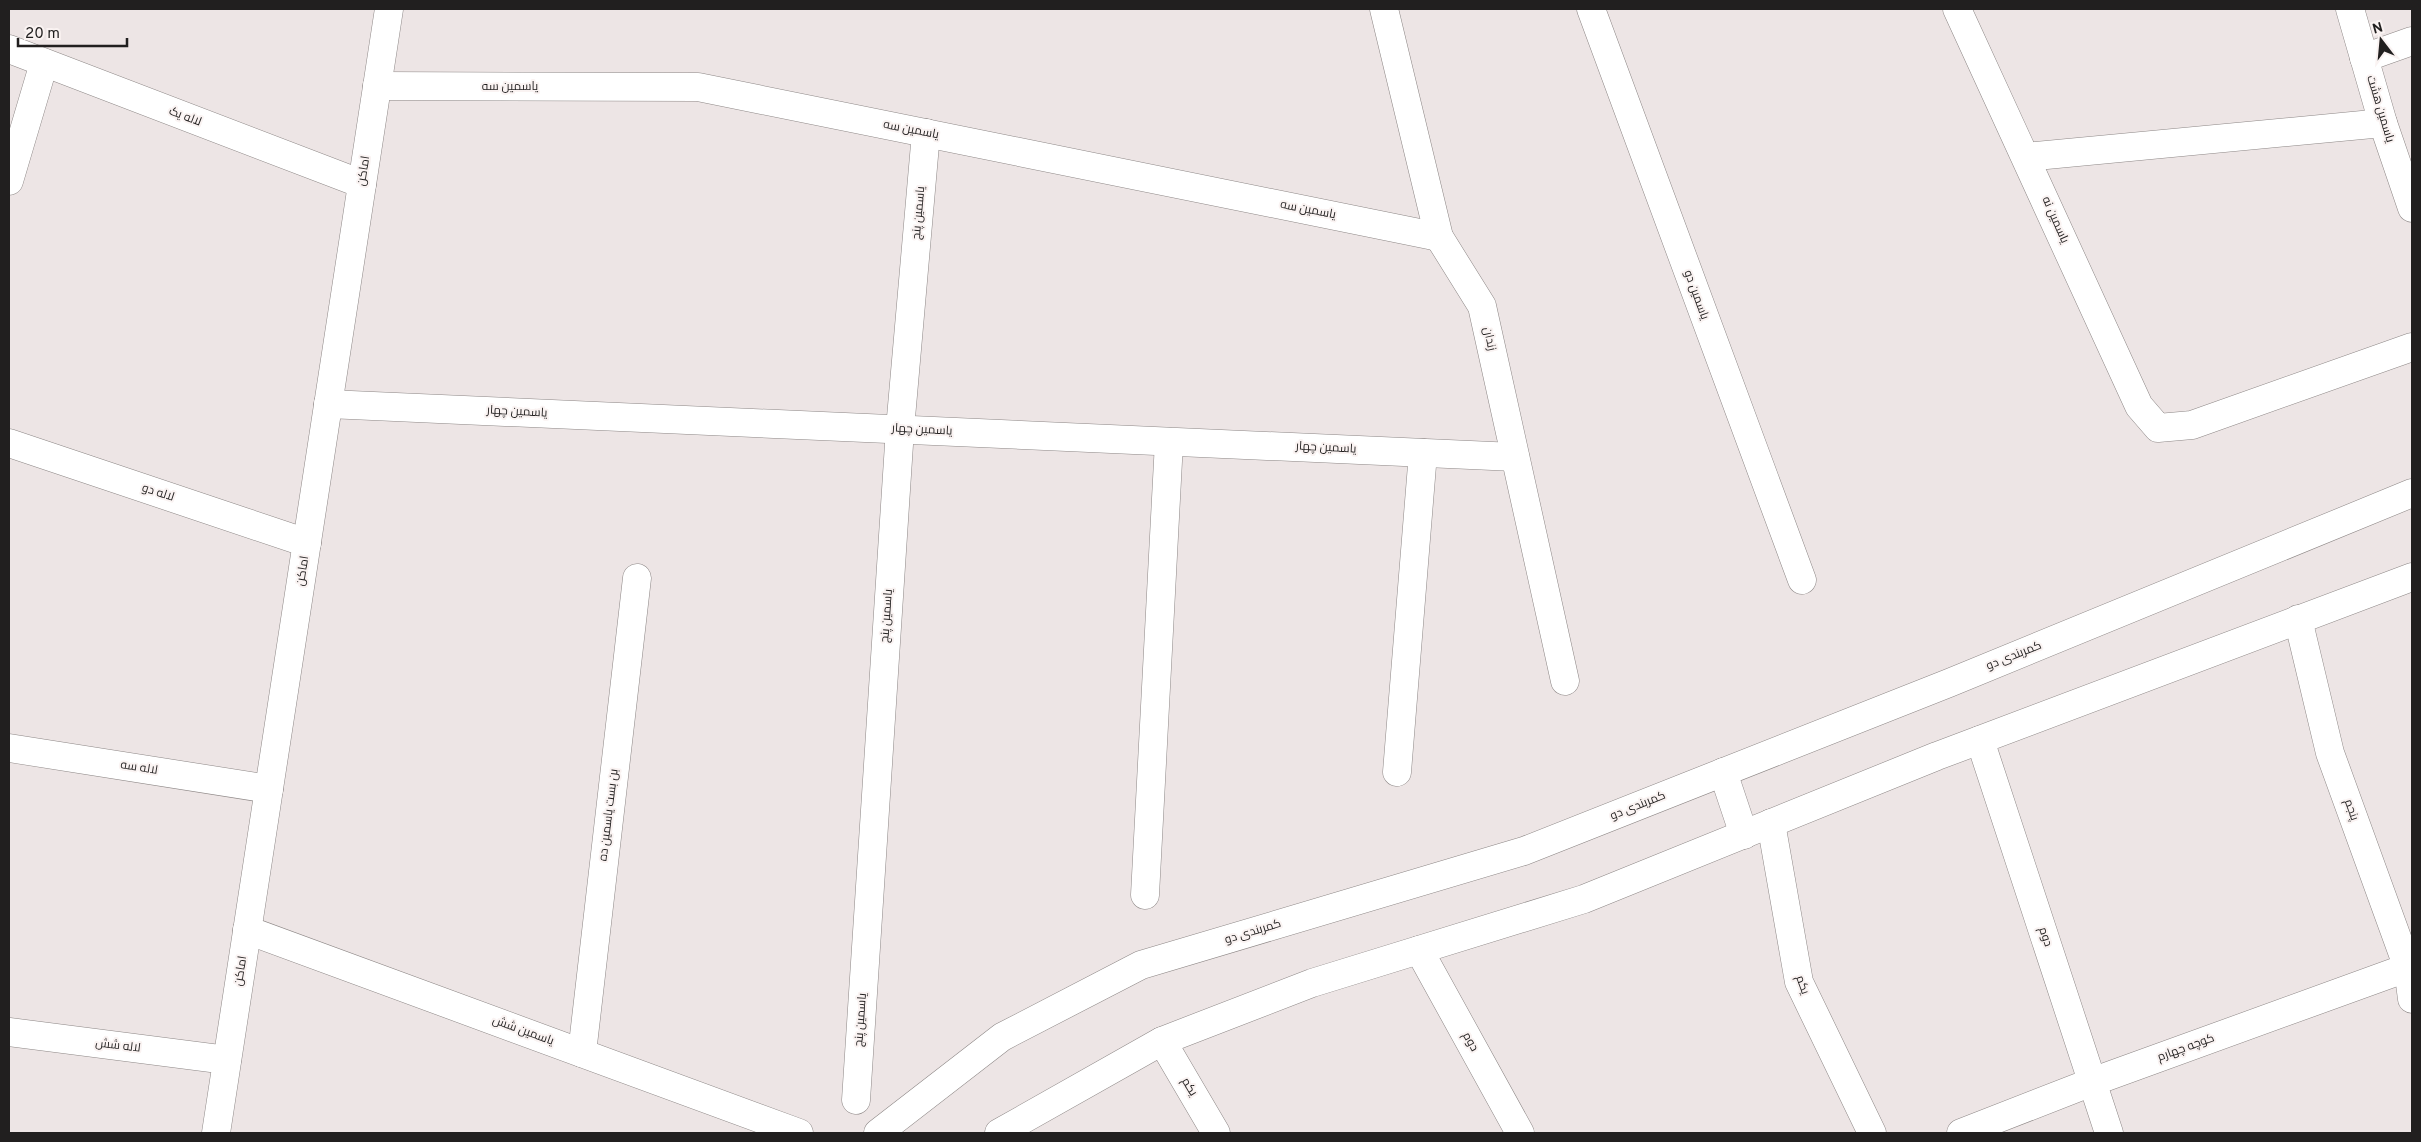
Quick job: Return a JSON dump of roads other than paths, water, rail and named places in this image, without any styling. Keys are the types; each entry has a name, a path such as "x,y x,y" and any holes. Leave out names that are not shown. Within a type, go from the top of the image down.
{"street":[{"name":"اماکن","path":"216,1133 389,9"},
{"name":"زندان","path":"1384,9 1439,237 1482,306 1565,680"},
{"name":"یاسمین دو","path":"1590,9 1802,580"},
{"name":"یاسمین نه","path":"1957,9 2139,406 2158,428 2192,425 2412,347"},
{"name":"یاسمین هشت","path":"2350,9 2383,122 2412,208"},
{"path":"2364,58 2412,41"},
{"name":"لاله یک","path":"9,49 362,184"},
{"path":"9,181 44,63"},
{"name":"یاسمین سه","path":"377,86 698,87 1439,237"},
{"path":"2026,157 2383,122"},
{"name":"یاسمین پنج","path":"856,1100 900,429 926,133"},
{"name":"یاسمین چهار","path":"328,404 1515,457"},
{"path":"1145,895 1169,442"},
{"name":"لاله دو","path":"9,444 307,543"},
{"path":"1397,772 1423,453"},
{"name":"کمربندی دو","path":"878,1133 1002,1037 1141,965 1524,850 1941,686 2412,493"},
{"path":"999,1133 1162,1042 1312,983 1584,899 1980,740 2298,618 2412,577"},
{"name":"بن بست یاسمین ده","path":"582,1053 637,578"},
{"name":"پنجم","path":"2298,618 2330,753 2410,967 2412,999"},
{"name":"دوم","path":"1980,740 2109,1133"},
{"name":"لاله سه","path":"9,748 269,788"},
{"path":"1724,772 1744,835"},
{"name":"یکم","path":"1771,823 1798,982 1872,1133"},
{"name":"یاسمین شش","path":"247,930 799,1133"},
{"name":"دوم","path":"1419,950 1520,1133"},
{"name":"کوچه چهارم","path":"1961,1133 2092,1082 2410,967"},
{"name":"لاله شش","path":"9,1032 228,1060"},
{"name":"یکم","path":"1162,1042 1216,1133"}]}
